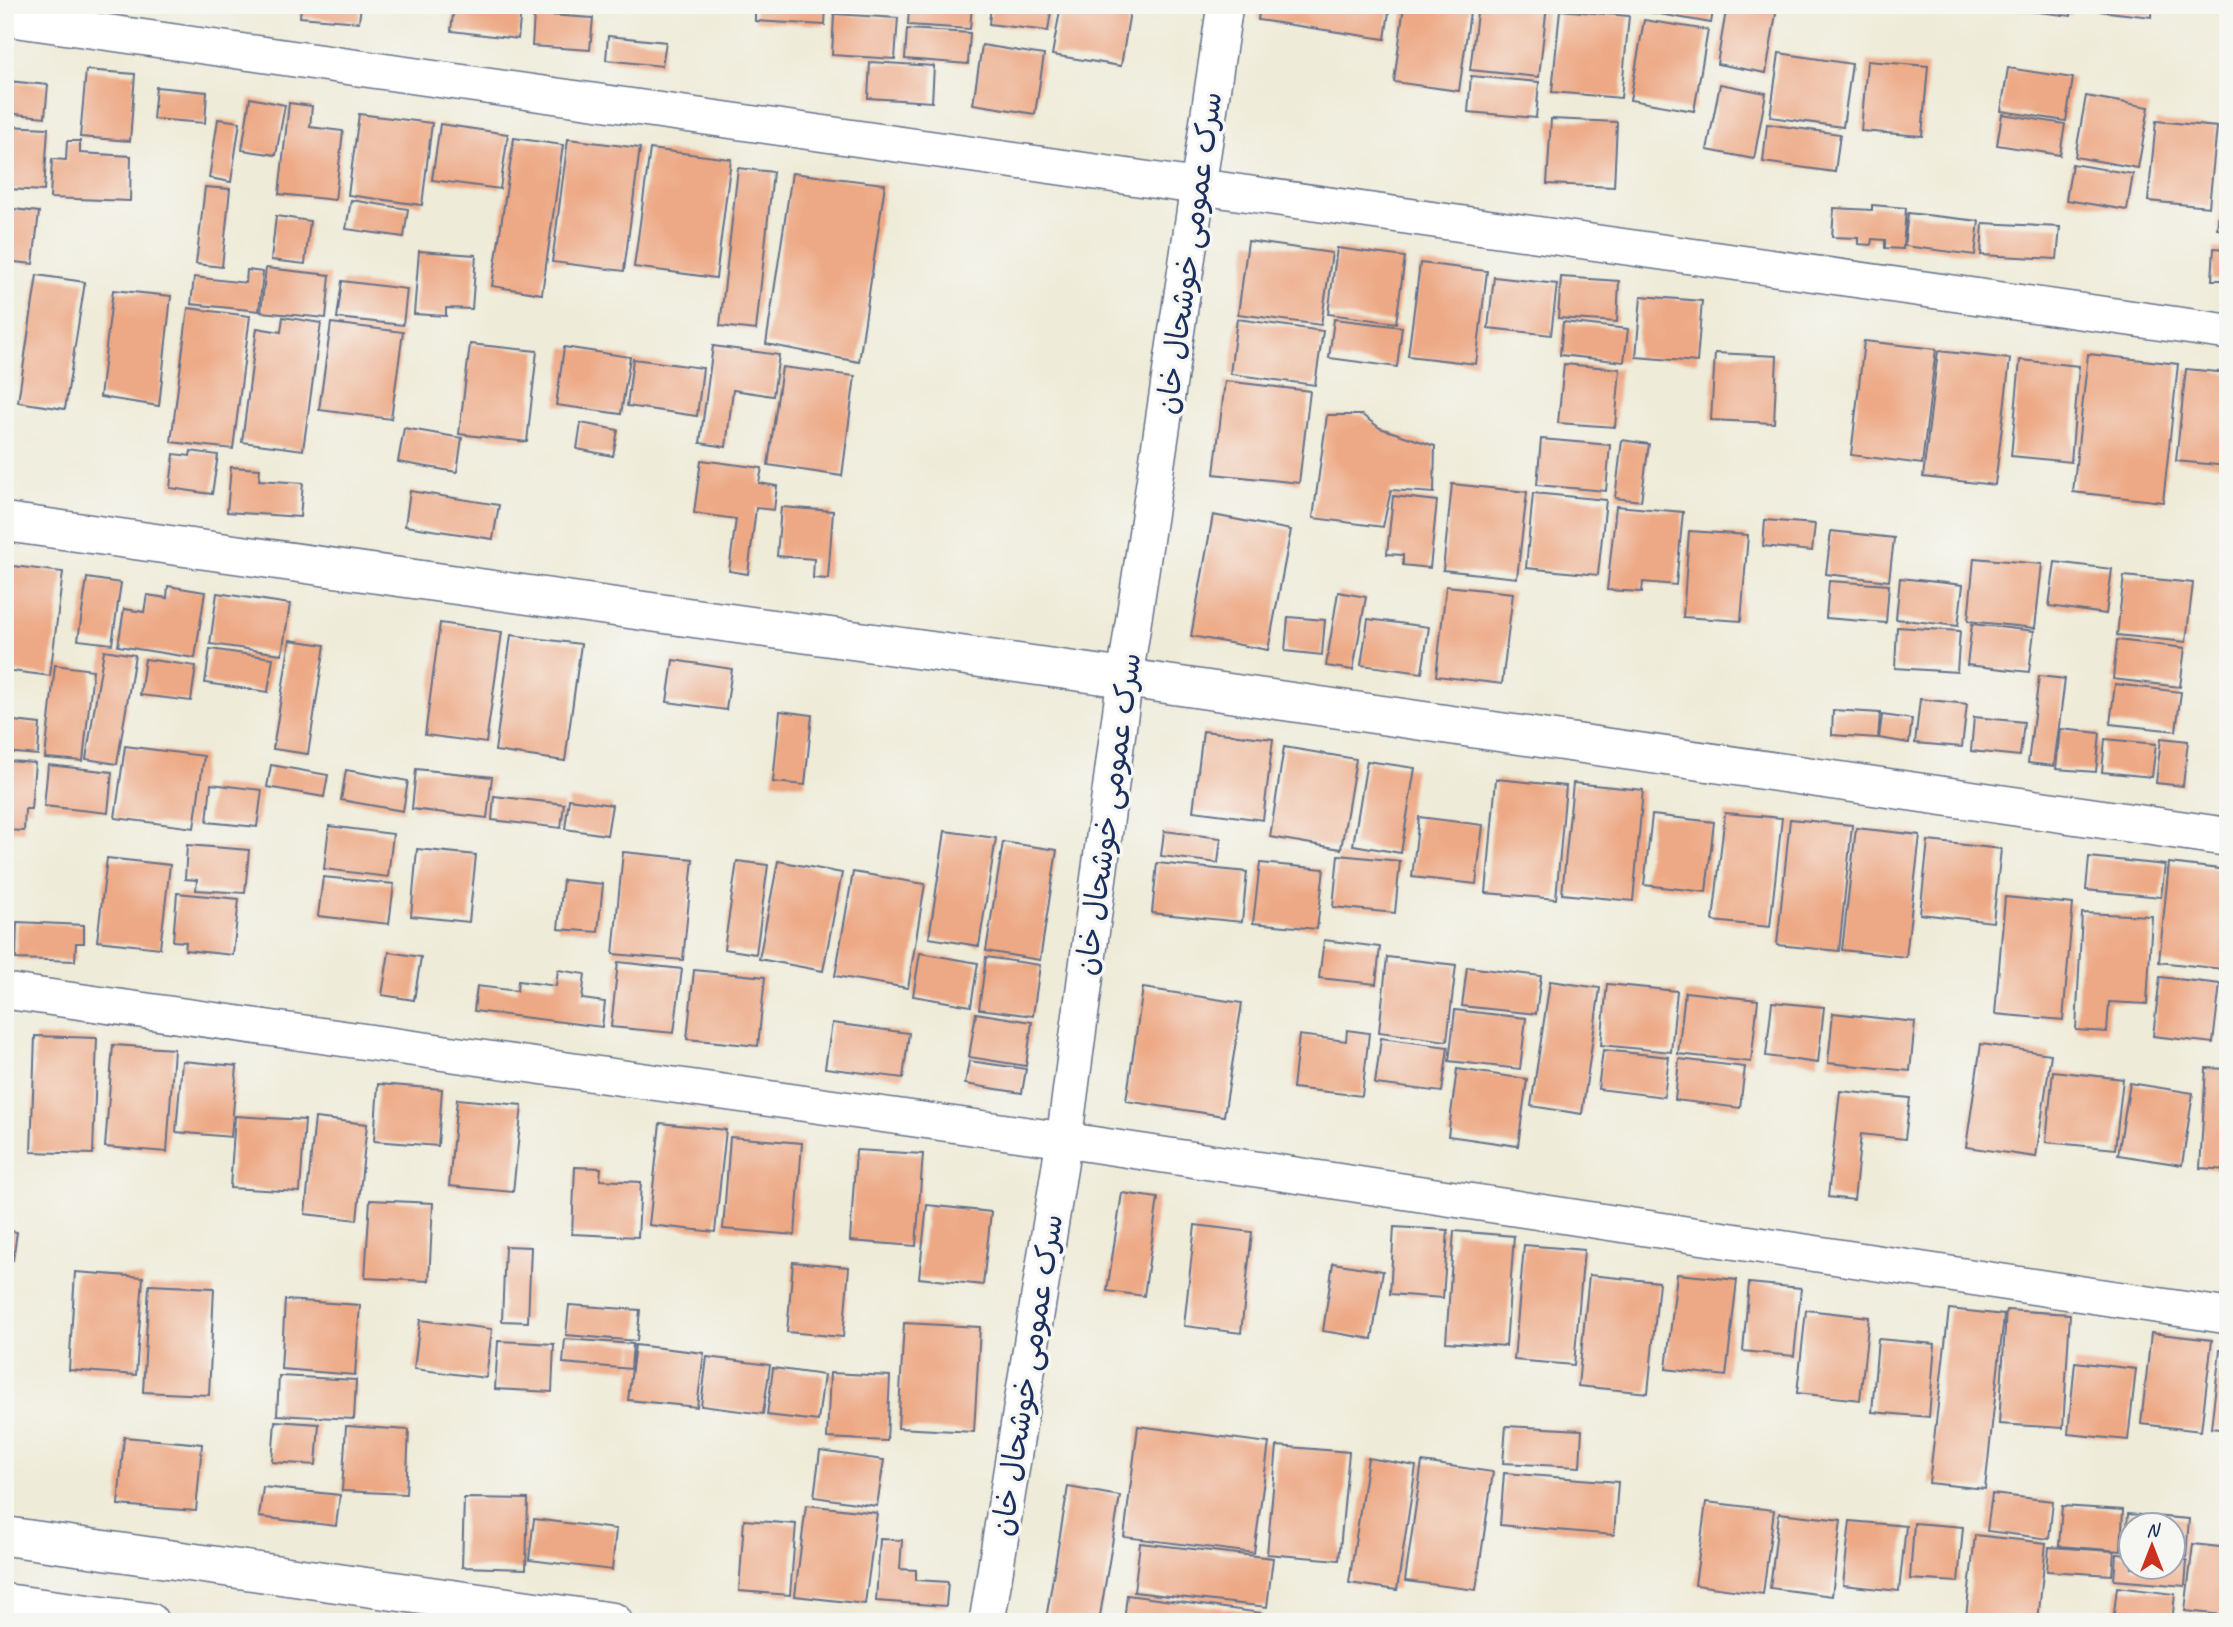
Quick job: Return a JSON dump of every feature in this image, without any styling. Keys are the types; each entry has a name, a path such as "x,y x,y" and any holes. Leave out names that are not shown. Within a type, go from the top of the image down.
{"street":[{"name":"سرک عمومی خوشحال خان","path":"988,1622 1064,1140 1125,678 1225,5"},
{"path":"5,18 2228,332"},
{"path":"5,522 1125,678 2228,837"},
{"path":"5,991 1064,1140 2228,1316"},
{"path":"5,1536 610,1622"},
{"path":"5,1603 149,1622"}],"building":[{"path":"301,5 361,5 359,22 300,17"},
{"path":"454,5 492,5 521,9 518,39 451,31"},
{"path":"755,5 826,5 825,25 755,21"},
{"path":"897,5 897,9 854,7"},
{"path":"909,5 972,5 970,29 908,25"},
{"path":"991,5 1052,5 1048,31 989,24"},
{"path":"1061,5 1095,5 1130,11 1121,66 1052,55"},
{"path":"1260,5 1390,5 1385,39 1258,20"},
{"path":"1404,5 1471,5 1459,91 1394,82"},
{"path":"1478,5 1547,5 1539,77 1470,70"},
{"path":"1638,5 1714,5 1711,23 1637,10"},
{"path":"1727,5 1777,8 1766,73 1717,64"},
{"path":"2006,5 2072,5 2071,16 2005,8"},
{"path":"2100,5 2152,5 2151,17 2100,11"},
{"path":"1560,10 1629,16 1621,98 1552,92"},
{"path":"534,14 593,18 590,50 532,46"},
{"path":"834,14 898,18 895,59 832,55"},
{"path":"1644,20 1708,30 1694,111 1630,100"},
{"path":"907,29 970,33 968,64 905,59"},
{"path":"608,36 666,42 662,66 606,60"},
{"path":"982,45 1044,55 1035,114 973,104"},
{"path":"1779,53 1852,64 1843,127 1770,117"},
{"path":"1867,61 1928,66 1922,136 1861,131"},
{"path":"870,62 934,66 932,102 868,98"},
{"path":"5,64 9,64 8,81 48,85 45,117 5,113"},
{"path":"2008,68 2073,78 2066,121 2001,111"},
{"path":"86,70 135,74 130,141 80,137"},
{"path":"1471,76 1539,82 1536,118 1468,112"},
{"path":"1720,84 1766,93 1754,159 1707,150"},
{"path":"156,87 207,92 205,123 153,119"},
{"path":"2086,96 2149,107 2138,168 2075,157"},
{"path":"250,98 285,105 276,155 242,150"},
{"path":"289,103 312,106 310,127 343,131 335,200 279,194"},
{"path":"359,114 432,123 422,205 348,195"},
{"path":"2002,114 2065,124 2060,155 1997,145"},
{"path":"218,119 240,122 231,182 209,178"},
{"path":"1551,119 1617,122 1614,187 1547,184"},
{"path":"2156,121 2217,127 2209,207 2148,201"},
{"path":"440,124 508,134 500,189 432,180"},
{"path":"1767,124 1840,134 1835,172 1763,162"},
{"path":"5,126 48,128 44,191 8,189 9,172 5,172"},
{"path":"514,138 563,145 542,294 492,286"},
{"path":"568,139 640,148 624,271 552,262"},
{"path":"67,141 80,141 80,153 131,156 130,201 50,198 52,159 66,160"},
{"path":"650,149 731,159 716,278 634,267"},
{"path":"2226,150 2228,151 2228,230 2217,229"},
{"path":"2072,164 2133,174 2127,210 2066,200"},
{"path":"738,168 773,172 756,330 720,326"},
{"path":"792,173 885,184 859,362 766,344"},
{"path":"205,187 230,189 222,267 196,264"},
{"path":"351,200 408,209 404,237 346,229"},
{"path":"1872,205 1906,208 1903,249 1885,248 1885,240 1872,239 1871,245 1858,244 1858,238 1832,237 1834,208 1872,210"},
{"path":"5,208 39,212 33,264 5,261"},
{"path":"1908,213 1979,221 1975,255 1904,246"},
{"path":"276,216 310,221 305,264 271,260"},
{"path":"1983,223 2060,227 2057,259 1981,255"},
{"path":"1248,241 1332,253 1321,325 1238,314"},
{"path":"1337,248 1405,257 1396,323 1328,314"},
{"path":"2214,248 2228,249 2228,280 2212,280"},
{"path":"419,251 476,255 472,309 446,308 446,316 414,314"},
{"path":"1420,263 1487,271 1476,364 1408,356"},
{"path":"266,268 330,275 326,318 261,312"},
{"path":"247,270 263,272 259,311 191,304 194,277 246,283"},
{"path":"37,275 85,282 65,409 18,402"},
{"path":"1494,277 1557,284 1551,335 1488,328"},
{"path":"1561,277 1619,281 1617,322 1558,318"},
{"path":"342,281 407,289 403,325 337,318"},
{"path":"113,290 171,296 159,406 100,397"},
{"path":"5,291 13,292 6,327 5,327"},
{"path":"1641,296 1702,301 1697,362 1636,357"},
{"path":"188,308 250,316 233,449 171,442"},
{"path":"283,317 321,323 303,450 242,442 257,328 281,332"},
{"path":"1237,319 1323,331 1315,385 1230,374"},
{"path":"1334,319 1402,327 1397,367 1329,358"},
{"path":"1563,322 1628,329 1624,362 1560,355"},
{"path":"331,323 403,332 391,419 319,410"},
{"path":"1864,341 1936,349 1922,464 1851,455"},
{"path":"470,344 537,351 527,442 459,434"},
{"path":"713,346 779,355 773,396 733,390 726,447 700,443"},
{"path":"564,347 630,357 621,414 556,405"},
{"path":"1938,351 2010,359 1995,485 1923,477"},
{"path":"1715,353 1777,356 1774,423 1711,420"},
{"path":"2088,354 2178,364 2163,502 2073,492"},
{"path":"633,359 703,368 697,416 627,406"},
{"path":"2020,360 2079,366 2071,462 2011,456"},
{"path":"1564,364 1620,369 1615,427 1558,423"},
{"path":"782,367 855,376 842,476 768,465"},
{"path":"2186,369 2228,373 2228,466 2176,461"},
{"path":"1225,381 1310,391 1299,483 1214,474"},
{"path":"1327,415 1362,415 1380,428 1435,446 1434,493 1391,490 1383,527 1313,518"},
{"path":"581,423 618,430 613,456 577,449"},
{"path":"404,428 462,438 457,472 398,462"},
{"path":"1541,439 1610,445 1606,491 1537,485"},
{"path":"1622,440 1649,444 1641,501 1615,498"},
{"path":"191,451 218,455 212,494 170,488 174,454 190,456"},
{"path":"701,460 762,468 759,483 777,486 774,510 756,508 748,574 729,571 736,519 694,513"},
{"path":"231,467 260,469 259,480 303,483 300,517 227,512"},
{"path":"1452,484 1527,492 1517,578 1443,570"},
{"path":"410,491 499,505 493,539 405,526"},
{"path":"1533,493 1606,500 1598,575 1526,568"},
{"path":"1393,496 1437,501 1430,568 1403,565 1403,555 1387,554"},
{"path":"1616,506 1683,512 1676,585 1643,582 1642,592 1607,590"},
{"path":"781,507 833,511 828,579 813,578 814,559 777,556"},
{"path":"1213,515 1291,530 1268,650 1191,636"},
{"path":"1765,520 1815,524 1812,551 1763,546"},
{"path":"1689,531 1748,535 1741,621 1683,617"},
{"path":"1831,531 1894,538 1889,581 1826,574"},
{"path":"1974,558 2042,564 2035,628 1968,621"},
{"path":"2055,562 2112,569 2106,614 2049,606"},
{"path":"5,565 63,572 50,676 5,670"},
{"path":"2124,576 2193,583 2186,642 2117,635"},
{"path":"87,578 121,583 112,644 78,640"},
{"path":"1900,578 1963,585 1958,626 1896,619"},
{"path":"1829,581 1889,585 1886,623 1826,618"},
{"path":"168,586 205,592 195,658 118,646 124,609 144,612 147,595 167,598"},
{"path":"1446,586 1513,593 1502,684 1436,676"},
{"path":"1338,592 1366,597 1353,670 1326,666"},
{"path":"217,593 290,604 282,654 210,644"},
{"path":"1288,617 1325,620 1322,655 1285,651"},
{"path":"1368,619 1429,627 1422,673 1361,665"},
{"path":"440,623 502,632 486,743 425,735"},
{"path":"1972,624 2034,631 2029,672 1967,665"},
{"path":"1897,627 1960,631 1957,672 1895,668"},
{"path":"511,635 581,644 565,761 495,751"},
{"path":"290,640 325,645 308,754 273,749"},
{"path":"2117,640 2185,648 2180,687 2113,679"},
{"path":"210,649 273,658 268,692 205,683"},
{"path":"104,650 135,655 117,764 86,759"},
{"path":"145,659 196,666 191,701 140,695"},
{"path":"673,660 732,669 726,710 667,702"},
{"path":"55,665 93,670 83,761 45,758"},
{"path":"2039,676 2065,679 2054,766 2028,763"},
{"path":"2115,684 2181,692 2176,731 2110,724"},
{"path":"1920,699 1967,704 1962,747 1915,743"},
{"path":"1833,710 1880,713 1878,738 1832,735"},
{"path":"780,711 812,715 805,785 773,782"},
{"path":"1882,715 1912,719 1909,743 1879,738"},
{"path":"1974,717 2024,722 2020,756 1971,751"},
{"path":"5,720 40,724 38,755 5,752"},
{"path":"2060,729 2100,733 2096,772 2056,769"},
{"path":"1203,731 1273,739 1263,820 1193,811"},
{"path":"2161,738 2188,741 2183,786 2156,783"},
{"path":"2105,739 2156,744 2152,777 2102,772"},
{"path":"125,746 204,756 194,828 115,818"},
{"path":"1284,747 1356,759 1341,849 1270,837"},
{"path":"5,755 9,756 9,761 35,763 31,809 25,809 24,831 5,830"},
{"path":"1367,761 1415,768 1401,853 1353,845"},
{"path":"48,765 112,772 108,813 44,806"},
{"path":"271,765 328,775 324,797 267,787"},
{"path":"416,769 492,777 487,818 412,809"},
{"path":"346,770 408,781 403,811 341,800"},
{"path":"1496,779 1566,786 1556,899 1486,893"},
{"path":"1573,783 1643,790 1633,901 1562,894"},
{"path":"211,784 262,790 257,827 207,822"},
{"path":"494,796 564,804 561,828 492,820"},
{"path":"569,799 612,805 607,835 565,829"},
{"path":"1725,813 1782,818 1770,927 1713,921"},
{"path":"1652,815 1714,822 1706,892 1644,885"},
{"path":"1419,817 1483,825 1476,884 1412,877"},
{"path":"1790,819 1852,825 1839,951 1777,945"},
{"path":"329,826 393,834 388,877 324,869"},
{"path":"1856,828 1920,835 1906,957 1842,950"},
{"path":"945,831 996,838 979,946 929,938"},
{"path":"1164,831 1221,838 1218,863 1161,856"},
{"path":"1928,841 2001,849 1993,922 1920,914"},
{"path":"1003,842 1057,850 1040,960 986,951"},
{"path":"187,845 249,850 245,893 196,890 197,880 185,879"},
{"path":"417,849 476,855 469,922 411,916"},
{"path":"623,852 693,859 683,960 613,954"},
{"path":"1338,855 1400,861 1395,913 1333,907"},
{"path":"2089,857 2165,865 2161,897 2086,890"},
{"path":"107,858 170,865 160,948 97,941"},
{"path":"737,861 768,865 756,954 724,949"},
{"path":"778,861 842,873 823,971 759,959"},
{"path":"1157,863 1247,872 1242,922 1152,913"},
{"path":"1260,863 1324,869 1317,929 1253,923"},
{"path":"2169,863 2228,870 2228,930 2223,969 2159,962"},
{"path":"853,872 925,884 908,988 835,976"},
{"path":"323,877 394,884 389,924 318,916"},
{"path":"563,880 603,884 598,932 558,929"},
{"path":"177,893 239,899 233,955 185,950 186,942 173,941"},
{"path":"2005,897 2073,904 2063,1020 1995,1014"},
{"path":"2082,913 2152,916 2147,1004 2109,1002 2107,1032 2076,1030"},
{"path":"17,922 84,925 84,943 76,943 75,961 16,959"},
{"path":"1324,940 1380,947 1376,984 1319,978"},
{"path":"389,952 421,957 414,1000 382,995"},
{"path":"920,953 978,963 971,1006 913,996"},
{"path":"986,957 1040,965 1033,1016 979,1009"},
{"path":"1387,957 1456,965 1447,1041 1379,1032"},
{"path":"618,962 682,969 674,1033 611,1027"},
{"path":"1467,967 1541,976 1536,1014 1462,1006"},
{"path":"558,970 585,974 582,999 605,1002 602,1027 474,1011 477,986 517,991 518,981 556,986"},
{"path":"694,970 765,977 758,1046 687,1039"},
{"path":"2160,977 2220,984 2213,1043 2153,1036"},
{"path":"1550,981 1600,988 1582,1114 1531,1106"},
{"path":"1607,984 1677,991 1671,1052 1601,1045"},
{"path":"1143,988 1242,1003 1224,1116 1126,1101"},
{"path":"1685,992 1758,1000 1751,1062 1678,1054"},
{"path":"1772,1002 1824,1007 1818,1063 1766,1056"},
{"path":"1455,1010 1526,1018 1520,1069 1449,1061"},
{"path":"976,1013 1032,1022 1026,1066 969,1057"},
{"path":"1833,1013 1915,1022 1910,1071 1828,1063"},
{"path":"832,1023 909,1033 903,1078 825,1068"},
{"path":"1347,1030 1369,1033 1362,1096 1293,1088 1299,1035 1346,1041"},
{"path":"35,1036 97,1038 93,1154 31,1152"},
{"path":"1381,1038 1448,1047 1442,1092 1375,1084"},
{"path":"1981,1044 2051,1054 2036,1157 1966,1147"},
{"path":"113,1045 174,1049 167,1152 105,1147"},
{"path":"1603,1050 1669,1057 1664,1097 1598,1089"},
{"path":"1679,1059 1745,1067 1740,1108 1675,1100"},
{"path":"182,1061 237,1066 231,1137 176,1132"},
{"path":"969,1061 1026,1069 1022,1093 965,1084"},
{"path":"2206,1068 2228,1069 2228,1170 2200,1168"},
{"path":"1457,1069 1527,1079 1518,1146 1448,1136"},
{"path":"2053,1071 2123,1079 2115,1149 2046,1142"},
{"path":"2130,1083 2193,1093 2182,1165 2118,1155"},
{"path":"378,1084 442,1089 438,1146 374,1141"},
{"path":"1840,1091 1910,1098 1905,1139 1861,1134 1854,1200 1828,1197"},
{"path":"457,1099 522,1105 513,1192 449,1186"},
{"path":"235,1116 305,1120 300,1192 230,1188"},
{"path":"315,1118 367,1124 357,1220 305,1214"},
{"path":"660,1123 726,1130 715,1232 649,1225"},
{"path":"730,1137 802,1143 795,1235 723,1229"},
{"path":"856,1150 923,1154 916,1246 850,1241"},
{"path":"575,1167 601,1168 600,1180 641,1182 638,1237 572,1234"},
{"path":"1122,1193 1158,1198 1144,1296 1107,1291"},
{"path":"370,1200 433,1203 429,1281 365,1278"},
{"path":"927,1205 991,1212 983,1285 919,1278"},
{"path":"1195,1225 1252,1232 1241,1333 1184,1326"},
{"path":"1394,1227 1448,1230 1443,1298 1390,1294"},
{"path":"5,1230 17,1232 13,1260 5,1259"},
{"path":"1454,1231 1514,1236 1506,1346 1446,1342"},
{"path":"1524,1245 1584,1250 1574,1365 1514,1360"},
{"path":"505,1246 531,1247 528,1322 502,1321"},
{"path":"793,1262 849,1267 843,1337 787,1332"},
{"path":"1333,1263 1383,1271 1372,1339 1323,1331"},
{"path":"75,1272 143,1277 136,1375 69,1370"},
{"path":"1677,1274 1737,1280 1726,1376 1666,1369"},
{"path":"1589,1275 1659,1282 1648,1393 1578,1386"},
{"path":"1749,1283 1801,1288 1794,1356 1743,1351"},
{"path":"149,1285 214,1288 209,1395 143,1392"},
{"path":"285,1300 360,1305 355,1375 281,1369"},
{"path":"569,1305 640,1310 637,1341 566,1335"},
{"path":"1949,1309 2004,1315 1985,1489 1929,1483"},
{"path":"1806,1310 1869,1317 1860,1400 1797,1393"},
{"path":"2006,1310 2070,1314 2063,1428 1999,1424"},
{"path":"420,1320 492,1329 486,1378 414,1369"},
{"path":"904,1323 980,1327 974,1432 898,1428"},
{"path":"2151,1333 2212,1340 2201,1431 2141,1424"},
{"path":"565,1339 633,1344 631,1369 563,1363"},
{"path":"1878,1339 1935,1344 1929,1417 1872,1412"},
{"path":"498,1341 554,1344 552,1392 495,1389"},
{"path":"635,1345 704,1353 697,1407 628,1400"},
{"path":"2220,1350 2228,1350 2228,1430 2211,1428"},
{"path":"707,1357 770,1365 763,1414 701,1406"},
{"path":"2075,1362 2136,1369 2128,1440 2068,1434"},
{"path":"773,1368 824,1375 818,1421 767,1415"},
{"path":"830,1373 890,1376 887,1441 827,1438"},
{"path":"279,1376 356,1380 354,1419 277,1415"},
{"path":"275,1421 319,1424 316,1465 272,1462"},
{"path":"346,1426 409,1430 406,1494 342,1491"},
{"path":"1138,1426 1269,1443 1254,1553 1124,1537"},
{"path":"1506,1426 1582,1430 1580,1467 1503,1463"},
{"path":"124,1437 202,1444 196,1511 118,1505"},
{"path":"1277,1446 1349,1452 1339,1560 1267,1554"},
{"path":"820,1451 884,1460 877,1506 814,1497"},
{"path":"1368,1458 1416,1466 1397,1590 1349,1583"},
{"path":"1422,1462 1493,1472 1476,1590 1405,1581"},
{"path":"1504,1473 1618,1482 1614,1535 1500,1525"},
{"path":"263,1487 340,1495 336,1526 259,1517"},
{"path":"1068,1487 1120,1496 1099,1622 1060,1622 1046,1619"},
{"path":"1992,1494 2053,1501 2049,1539 1987,1531"},
{"path":"464,1498 528,1499 526,1569 462,1567"},
{"path":"1706,1502 1774,1510 1763,1594 1695,1585"},
{"path":"806,1505 877,1513 865,1604 795,1596"},
{"path":"2062,1506 2123,1510 2118,1512 2118,1551 2059,1546"},
{"path":"1779,1513 1841,1520 1832,1596 1770,1588"},
{"path":"534,1519 616,1529 612,1570 529,1560"},
{"path":"744,1520 796,1524 790,1595 739,1591"},
{"path":"1850,1521 1906,1526 1899,1591 1843,1585"},
{"path":"1914,1523 1963,1527 1958,1582 1910,1579"},
{"path":"1975,1535 2046,1543 2038,1622 2007,1622 1966,1617"},
{"path":"880,1539 902,1540 900,1569 916,1570 916,1580 948,1582 946,1606 876,1601"},
{"path":"1140,1543 1273,1558 1267,1607 1134,1592"},
{"path":"2193,1544 2228,1548 2228,1588 2224,1615 2185,1611"},
{"path":"2049,1547 2114,1551 2112,1575 2047,1571"},
{"path":"2116,1554 2118,1554 2118,1580 2114,1580"},
{"path":"2138,1582 2185,1582 2185,1586"},
{"path":"2117,1587 2175,1594 2172,1622 2113,1622"},
{"path":"1127,1595 1262,1613 1260,1622 1124,1622"}]}
